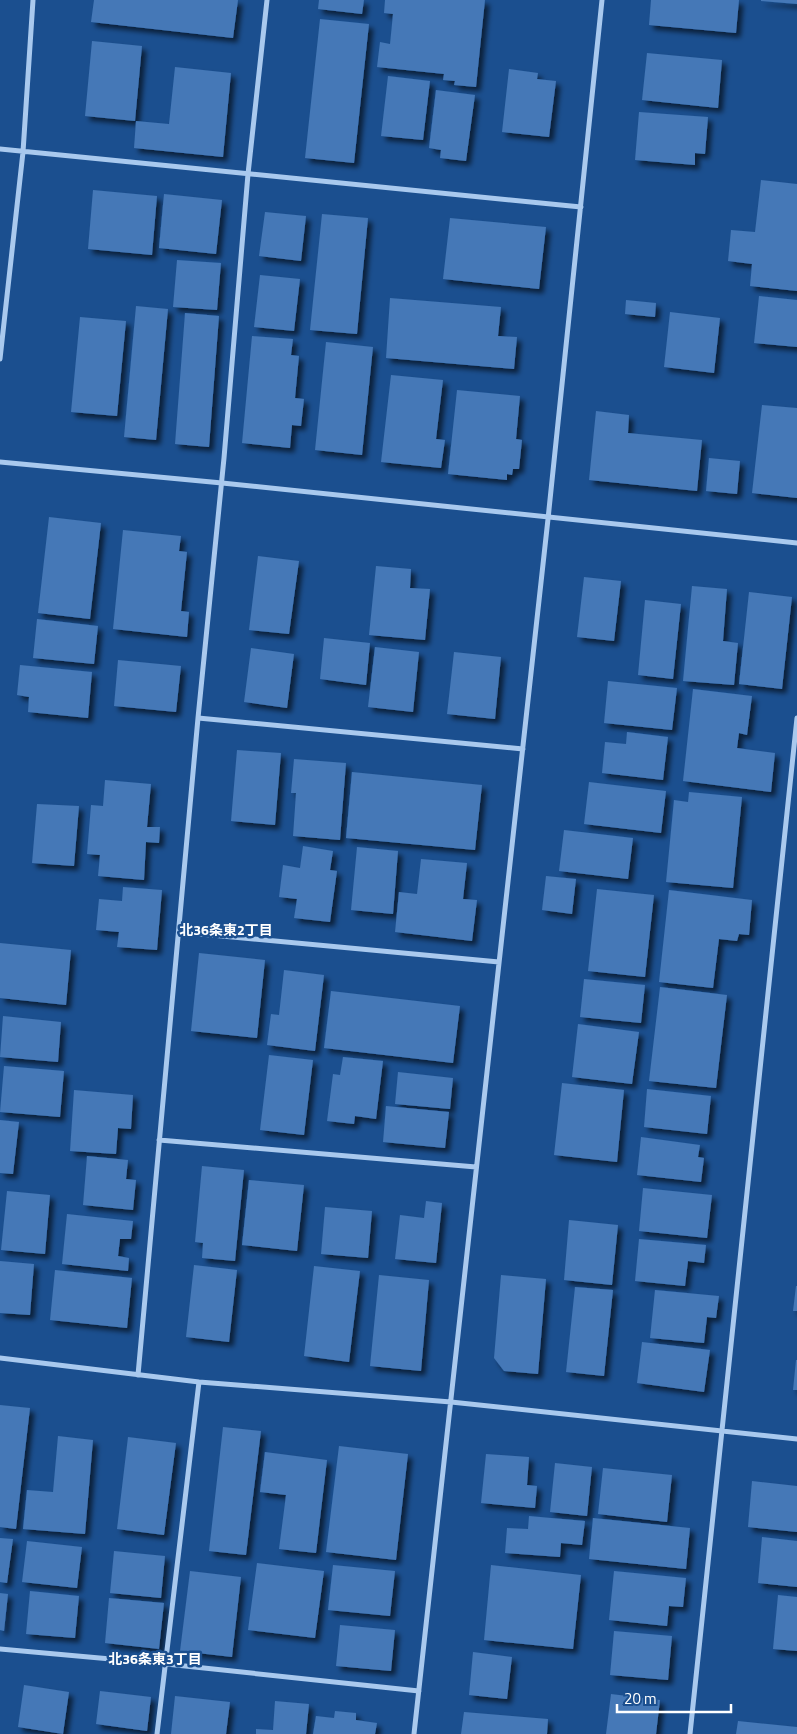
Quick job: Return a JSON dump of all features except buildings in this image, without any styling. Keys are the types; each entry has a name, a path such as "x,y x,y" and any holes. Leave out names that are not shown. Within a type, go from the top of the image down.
{"street":[{"path":"0,359 23,152 33,0"},
{"path":"138,1375 198,718 222,483 248,174 267,0"},
{"path":"414,1734 548,519 602,0"},
{"path":"0,149 580,206"},
{"path":"0,462 222,483 548,519 797,543"},
{"path":"198,718 523,749"},
{"path":"690,1734 797,718"},
{"path":"179,932 499,962"},
{"path":"159,1140 476,1167"},
{"path":"0,1358 199,1382 451,1402 797,1439"},
{"path":"157,1734 199,1382"},
{"path":"0,1649 166,1664 419,1691"}],"district":[{"name":"北36条東2丁目","path":"226,929"},
{"name":"北36条東3丁目","path":"155,1658"}]}
